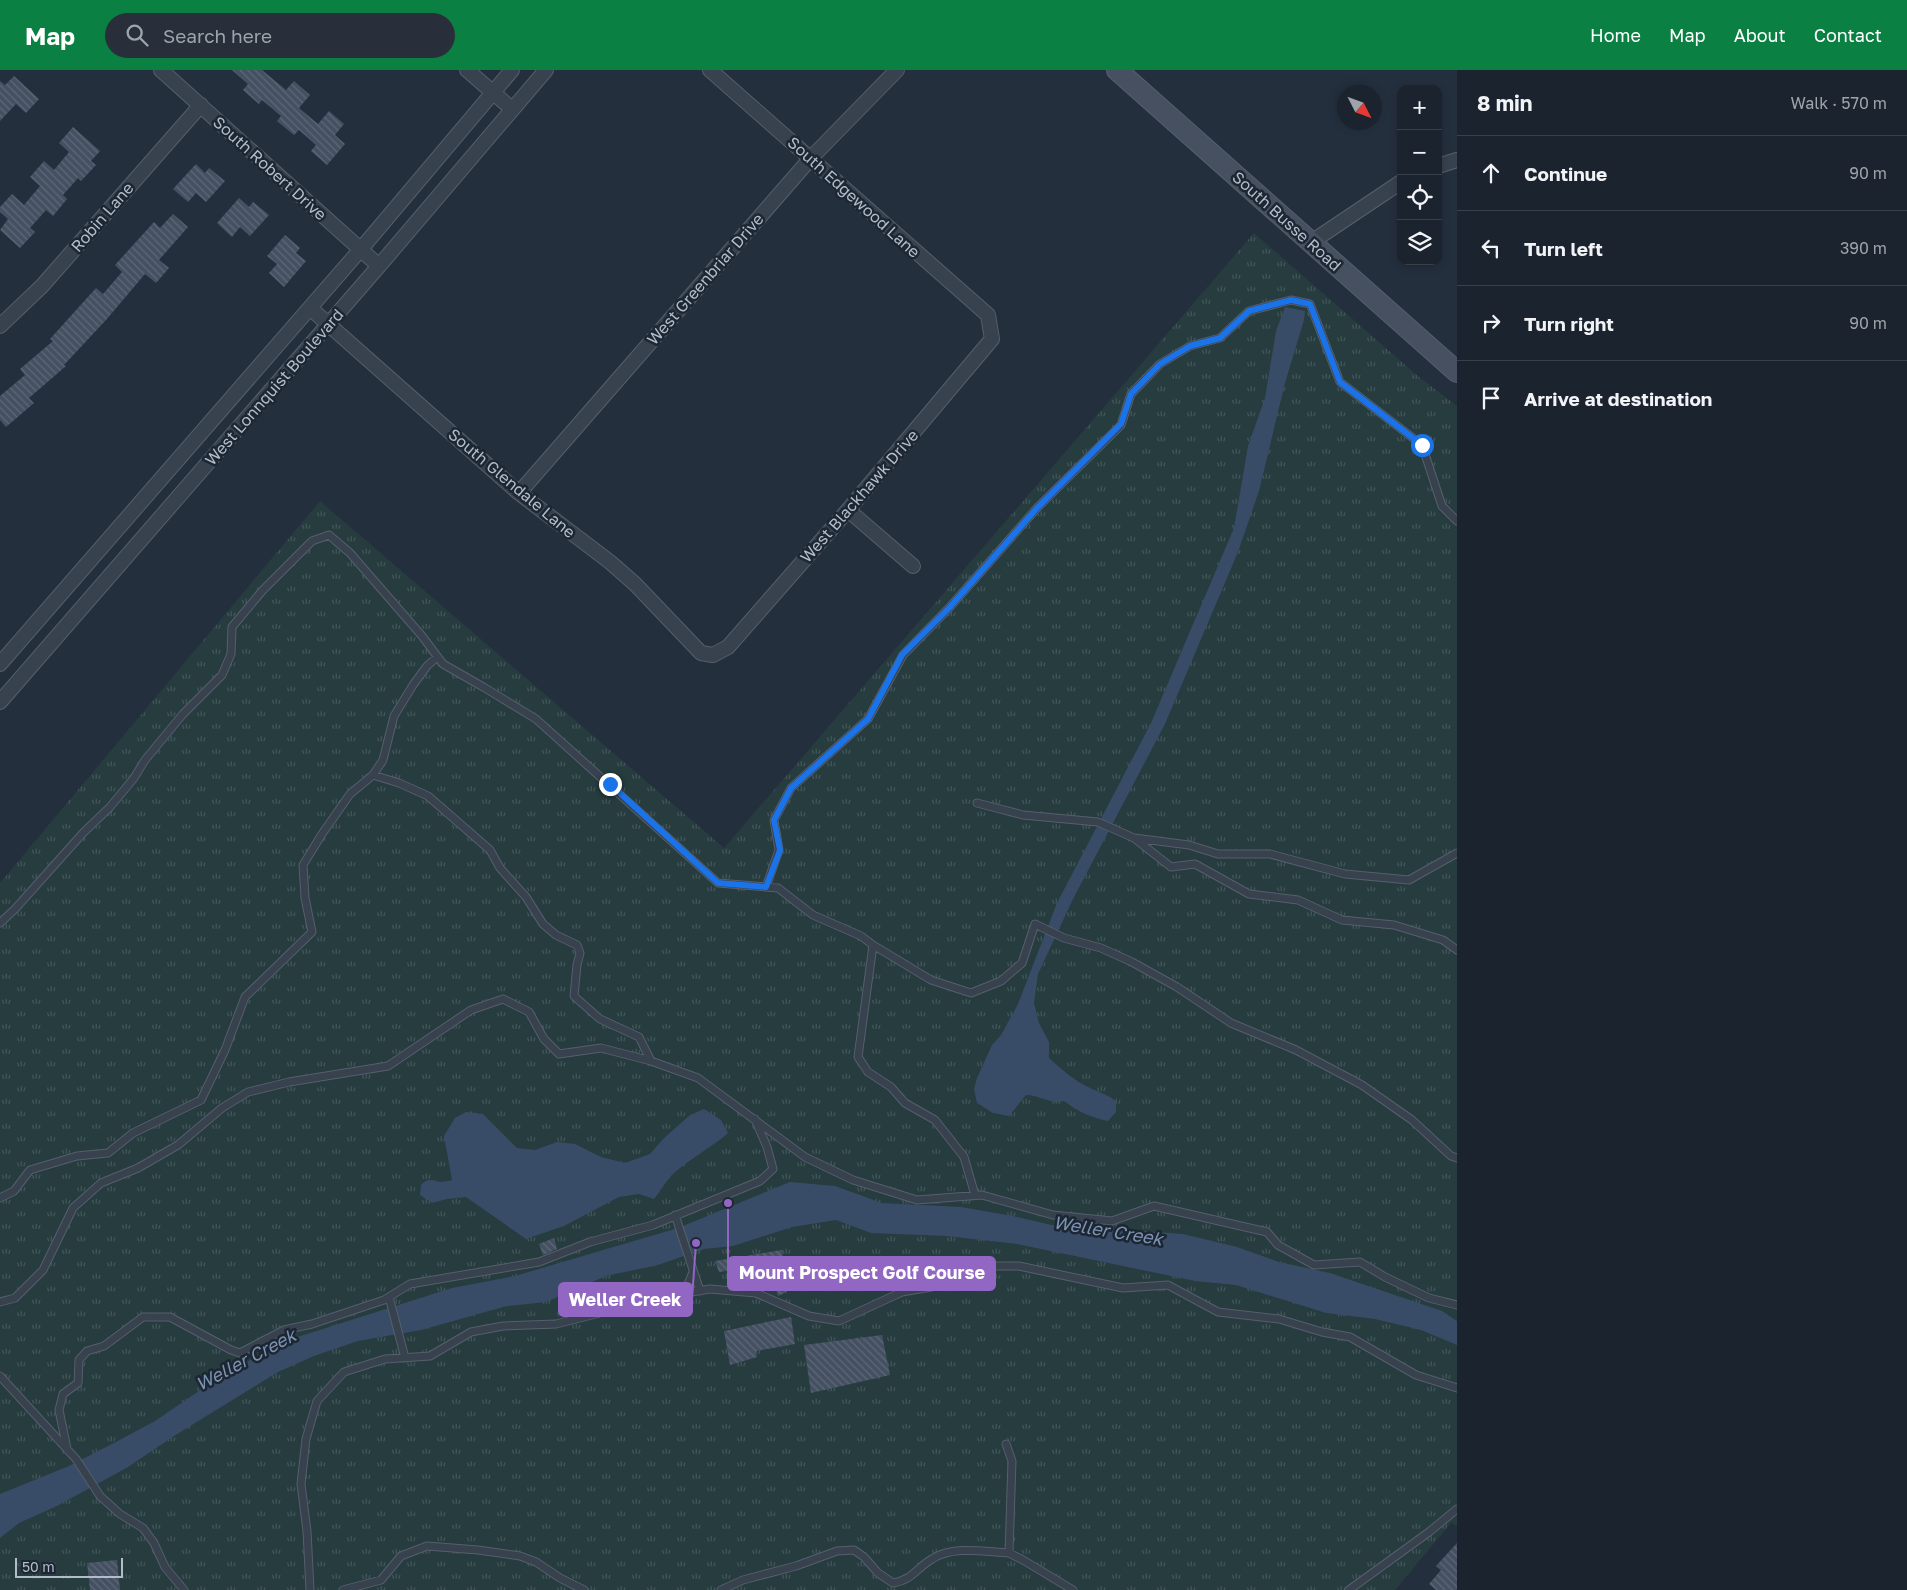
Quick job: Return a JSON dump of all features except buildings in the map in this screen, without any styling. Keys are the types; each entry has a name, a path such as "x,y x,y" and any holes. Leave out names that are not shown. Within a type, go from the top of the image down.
{"main road":[{"name":"South Busse Road","path":"1116,70 1457,372"}],"street":[{"name":"South Robert Drive","path":"161,70 379,266"},
{"path":"466,70 512,110"},
{"name":"West Lonnquist Boulevard","path":"0,664 361,249 512,70"},
{"name":"West Lonnquist Boulevard","path":"0,702 379,266 546,70"},
{"name":"South Edgewood Lane","path":"710,70 988,316 991,329"},
{"name":"West Greenbriar Drive","path":"519,493 811,158 897,70"},
{"name":"Robin Lane","path":"0,326 42,286 201,105"},
{"path":"1442,165 1457,160"},
{"path":"1310,243 1397,185"},
{"name":"South Glendale Lane","path":"310,308 519,493 610,562 635,584 701,653 713,656"},
{"name":"West Blackhawk Drive","path":"713,656 728,647 987,347 992,338 991,329"},
{"path":"848,510 913,566"}],"lane":[{"path":"766,887 780,850 774,820 791,788 868,719 902,655 949,608 1037,508 1121,424 1131,394 1160,364 1190,346 1220,338 1249,311 1291,300 1310,304 1340,382 1422,445 1442,506 1457,521"},
{"path":"0,923 110,806 183,714 222,675 231,654 232,627 262,591 312,541 329,535 350,553 422,636 442,664 486,688 536,719 718,883 778,888 812,916 861,936 931,980 971,993 1001,981 1022,963 1035,924 1064,938 1101,948 1132,962 1177,987 1231,1023 1296,1050 1362,1085 1412,1120 1451,1156 1457,1158"},
{"path":"0,1198 14,1191 30,1170 77,1156 108,1153 133,1133 202,1100 225,1050 246,997 312,932 305,898 303,865 350,794 373,775 383,760 394,716 413,685 427,666 437,657"},
{"path":"373,775 399,783 428,796 490,850 500,868 526,897 543,924 556,935 576,945 580,953 574,996 600,1019 639,1037 650,1061"},
{"path":"977,803 1023,815 1098,822 1134,838 1189,845 1218,854 1270,854 1345,874 1409,880 1457,853"},
{"path":"1134,838 1171,867 1195,864 1249,894 1298,900 1342,920 1394,925 1443,940 1457,950"},
{"path":"873,945 858,1057 868,1072 891,1087 904,1103 935,1120 964,1157 976,1195"},
{"path":"0,1302 15,1298 43,1270 74,1208 100,1183 138,1168 178,1145 222,1108 248,1092 289,1082 388,1066 471,1010 503,999 529,1012 544,1039 559,1054 601,1048 650,1061 698,1078 805,1156 853,1180 917,1200 976,1195 1053,1215 1112,1221 1154,1206 1267,1232 1278,1245 1314,1265 1360,1262 1385,1277 1428,1298 1457,1304"},
{"path":"67,1449 60,1410 63,1394 78,1383 79,1360 87,1351 104,1346 143,1317 170,1317 240,1353 284,1330 312,1324 390,1300 410,1284 539,1262 590,1242 653,1224 760,1181 773,1170 767,1148 755,1119"},
{"path":"675,1215 700,1291"},
{"path":"310,1590 307,1531 301,1484 306,1439 316,1401 344,1372 385,1359 430,1356 471,1332 503,1326 556,1324 710,1289 756,1292 809,1316 838,1321 902,1292 972,1280 994,1266 1019,1266 1122,1288 1168,1285 1218,1312 1279,1319 1322,1332 1350,1337 1416,1375 1457,1388"},
{"path":"684,1294 692,1269"},
{"path":"390,1300 405,1358"},
{"path":"0,1376 76,1459 100,1496 120,1514 143,1528 154,1543 165,1567 184,1590"},
{"path":"1006,1444 1012,1461 1009,1553"},
{"path":"1349,1590 1429,1532 1457,1509"},
{"path":"343,1590 381,1580 401,1556 428,1546 520,1556 536,1562 560,1578 584,1590"},
{"path":"720,1590 743,1580 796,1566 837,1551 854,1550 864,1557 878,1573 893,1583 907,1581 919,1568 934,1557 953,1551 1009,1553 1073,1590"}],"green space":[{"path":"1254,233 1419,377 1457,406 1457,1526 1451,1523 1395,1590 0,1590 0,883 320,501 724,848"}],"water":[{"path":"1285,307 1305,311 1304,320 1285,383 1259,491 1238,552 1165,724 1073,899 1038,974 1034,1003 1039,1023 1049,1042 1049,1058 1079,1082 1116,1101 1116,1112 1108,1121 1084,1114 1064,1101 1055,1102 1026,1095 1009,1116 993,1113 977,1103 974,1089 977,1078 992,1045 1001,1035 1018,1004 1057,903 1151,723 1234,528 1248,446 1265,398 1276,331"},
{"path":"704,1109 721,1120 728,1133 674,1173 654,1199 639,1194 619,1197 564,1226 526,1239 466,1197 432,1203 420,1195 421,1185 426,1181 441,1182 452,1180 444,1136 455,1118 466,1112 483,1114 517,1148 535,1150 557,1142 575,1144 601,1157 625,1163 650,1154 664,1138 690,1115"},
{"path":"790,1182 835,1186 882,1203 961,1207 1013,1216 1082,1232 1128,1230 1183,1234 1237,1247 1279,1262 1330,1273 1442,1311 1457,1321 1457,1345 1421,1330 1375,1319 1326,1313 1236,1285 1195,1281 1017,1244 947,1236 871,1233 836,1220 792,1227 733,1246 704,1249 658,1265 606,1276 546,1302 507,1306 421,1330 358,1341 314,1356 278,1372 174,1436 128,1467 57,1506 19,1523 0,1538 0,1494 69,1466 155,1421 221,1376 285,1341 452,1288 515,1276 678,1228"}],"place":[{"name":"Mount Prospect Golf Course","path":"728,1203"},
{"name":"Weller Creek","path":"696,1243"}],"route":[{"path":"610,784 718,883 766,887 780,850 774,820 791,788 868,719 902,655 949,608 1037,508 1121,424 1131,394 1160,364 1190,346 1220,338 1249,311 1291,300 1310,304 1340,382 1422,445"}]}
